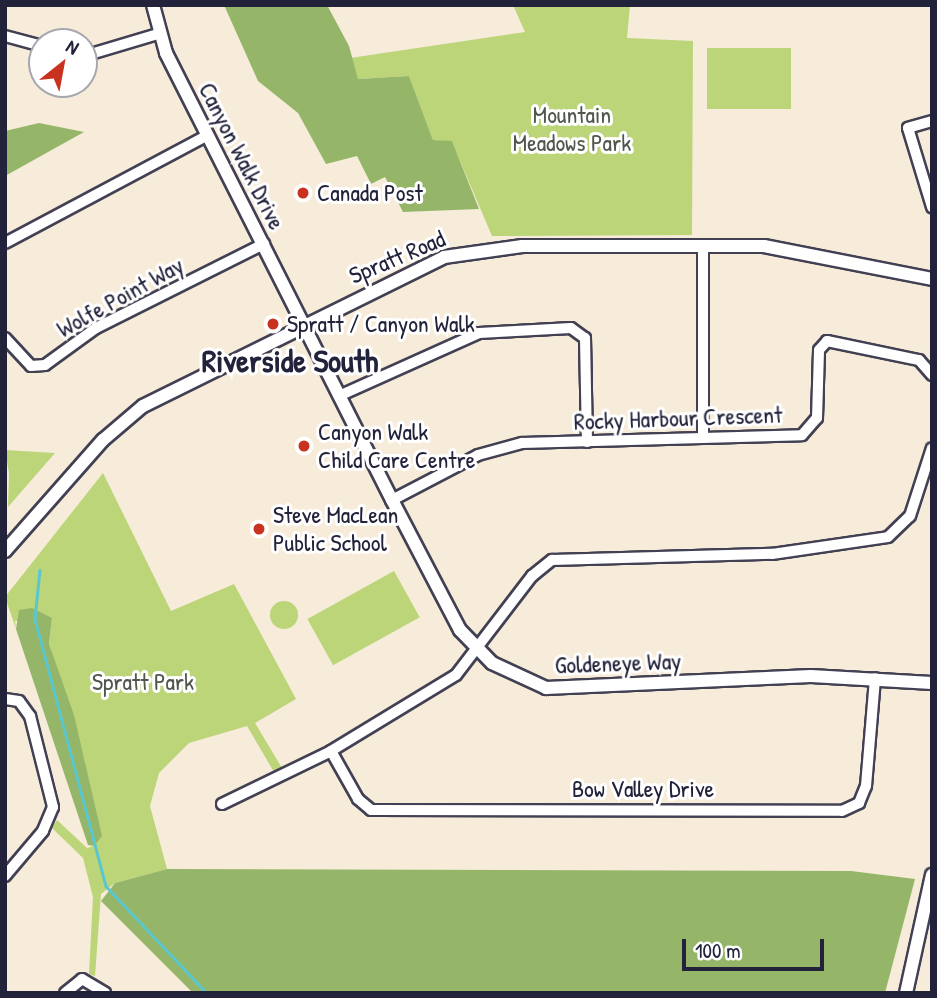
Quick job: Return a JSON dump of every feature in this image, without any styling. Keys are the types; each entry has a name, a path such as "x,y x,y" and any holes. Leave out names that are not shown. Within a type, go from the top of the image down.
{"street":[{"name":"Canyon Walk Drive","path":"153,5 158,34 304,323"},
{"path":"98,52 158,34"},
{"path":"5,36 28,42"},
{"path":"932,121 908,128 932,207"},
{"path":"5,243 208,135"},
{"name":"Wolfe Point Way","path":"5,338 31,366 45,365 96,328 264,244"},
{"path":"703,247 703,438"},
{"name":"Spratt Road","path":"5,551 133,413 404,272 469,251 797,248 932,279"},
{"name":"Goldeneye Way","path":"304,323 450,613 479,650 507,674 546,688 875,678 932,683"},
{"path":"341,396 470,335 571,328 585,338 587,442"},
{"name":"Rocky Harbour Crescent","path":"392,500 478,455 522,443 703,438 808,431 817,418 819,351 827,341 919,360 932,375"},
{"path":"222,804 331,751 449,680 479,650 531,576 552,560 772,554 895,534 910,516 932,448"},
{"name":"Bow Valley Drive","path":"331,751 358,799 371,810 842,811 859,803 866,786 875,678"},
{"path":"5,699 19,701 30,716 53,807 43,831 5,876"},
{"path":"906,993 932,875"},
{"path":"65,993 82,979 105,993"}],"green space":[{"path":"224,5 327,5 349,46 358,79 409,76 433,140 452,141 479,209 403,212 385,177 371,184 357,156 326,164 298,113 258,81"},
{"name":"Mountain Meadows Park","path":"513,5 630,5 627,38 693,41 692,235 492,236 452,142 433,140 409,76 358,79 350,58 525,32"},
{"path":"707,48 791,48 791,109 707,109"},
{"path":"39,123 84,132 5,176 5,131"},
{"path":"5,450 55,453 8,507 9,473"},
{"name":"Spratt Park","path":"103,473 171,611 234,584 296,699 255,723 282,768 274,772 247,726 189,743 159,773 150,806 167,869 115,883 101,894 95,976 89,974 93,897 83,858 52,828 57,820 87,848 94,846 84,758 49,644 52,618 15,621 16,629 5,597"},
{"path":"394,571 420,617 333,665 307,619"},
{"path":"284,601 294,605 298,615 294,625 284,629 274,625 270,615 274,605"},
{"path":"32,608 52,618 49,644 74,715 102,836 94,846 88,845 16,629 19,610"},
{"path":"167,869 851,871 915,879 885,993 193,993 101,901 115,883"}],"waterway":[{"path":"40,570 35,619 106,886 207,993"}],"place":[{"name":"Canada Post","path":"303,193"},
{"name":"Spratt / Canyon Walk","path":"273,324"},
{"name":"Canyon Walk Child Care Centre","path":"304,446"},
{"name":"Steve MacLean Public School","path":"259,529"}],"district":[{"name":"Riverside South","path":"290,361"}]}
